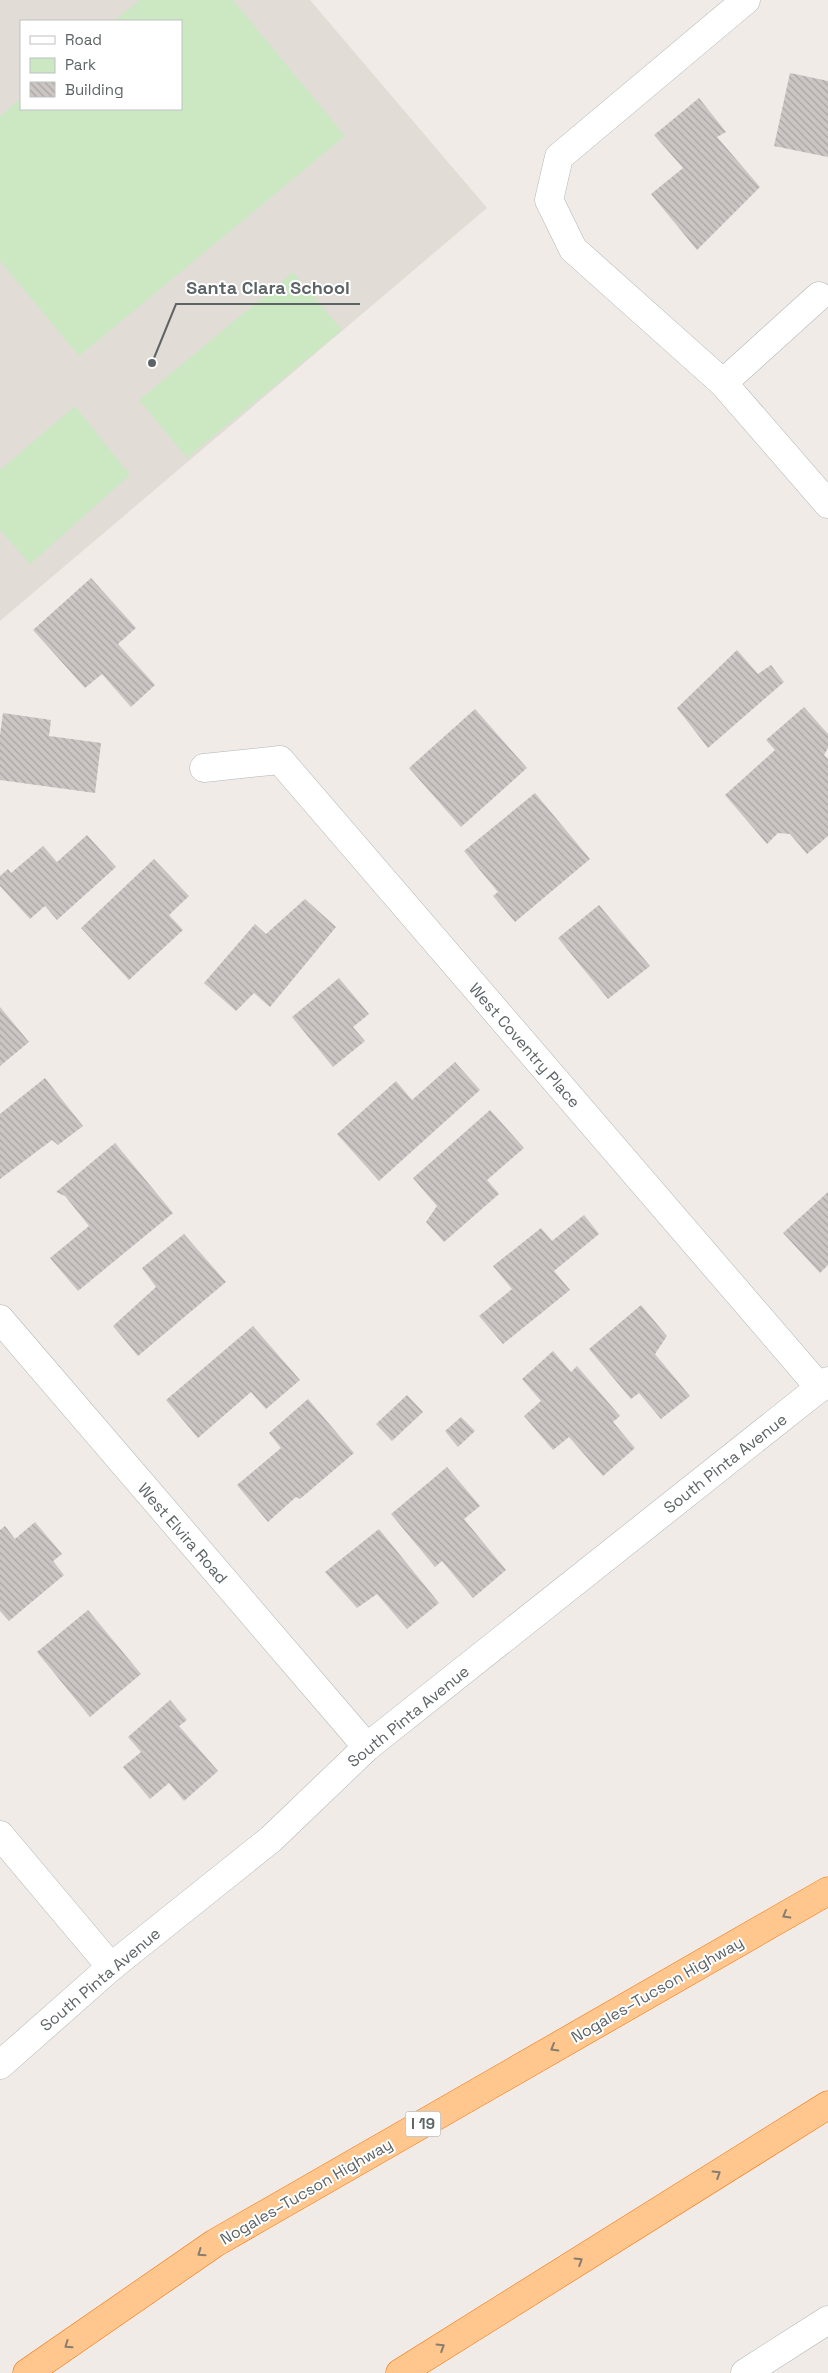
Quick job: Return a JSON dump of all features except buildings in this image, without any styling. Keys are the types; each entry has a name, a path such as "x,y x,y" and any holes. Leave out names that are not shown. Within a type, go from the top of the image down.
{"highway":[{"name":"Nogales–Tucson Highway","path":"27,2373 215,2243 828,1891"},
{"path":"400,2373 828,2104"}],"street":[{"path":"746,0 559,157 549,200 573,249 723,383 828,504"},
{"path":"723,383 820,296"},
{"name":"West Coventry Place","path":"204,768 280,760 824,1384"},
{"name":"West Elvira Road","path":"0,1319 367,1747"},
{"name":"South Pinta Avenue","path":"0,2065 112,1967 271,1839 367,1747 824,1384"},
{"path":"0,1835 112,1967"},
{"path":"745,2373 828,2320"}],"shaded area":[{"path":"0,0 310,0 487,208 0,621"}],"green space":[{"path":"140,0 233,0 345,136 79,356 0,261 0,116 20,99 20,110 182,110 182,20 115,20"},
{"path":"293,272 342,330 187,458 139,400"},
{"path":"75,406 130,475 30,564 0,530 0,470"}],"place":[{"name":"Santa Clara School","path":"152,363"}]}
